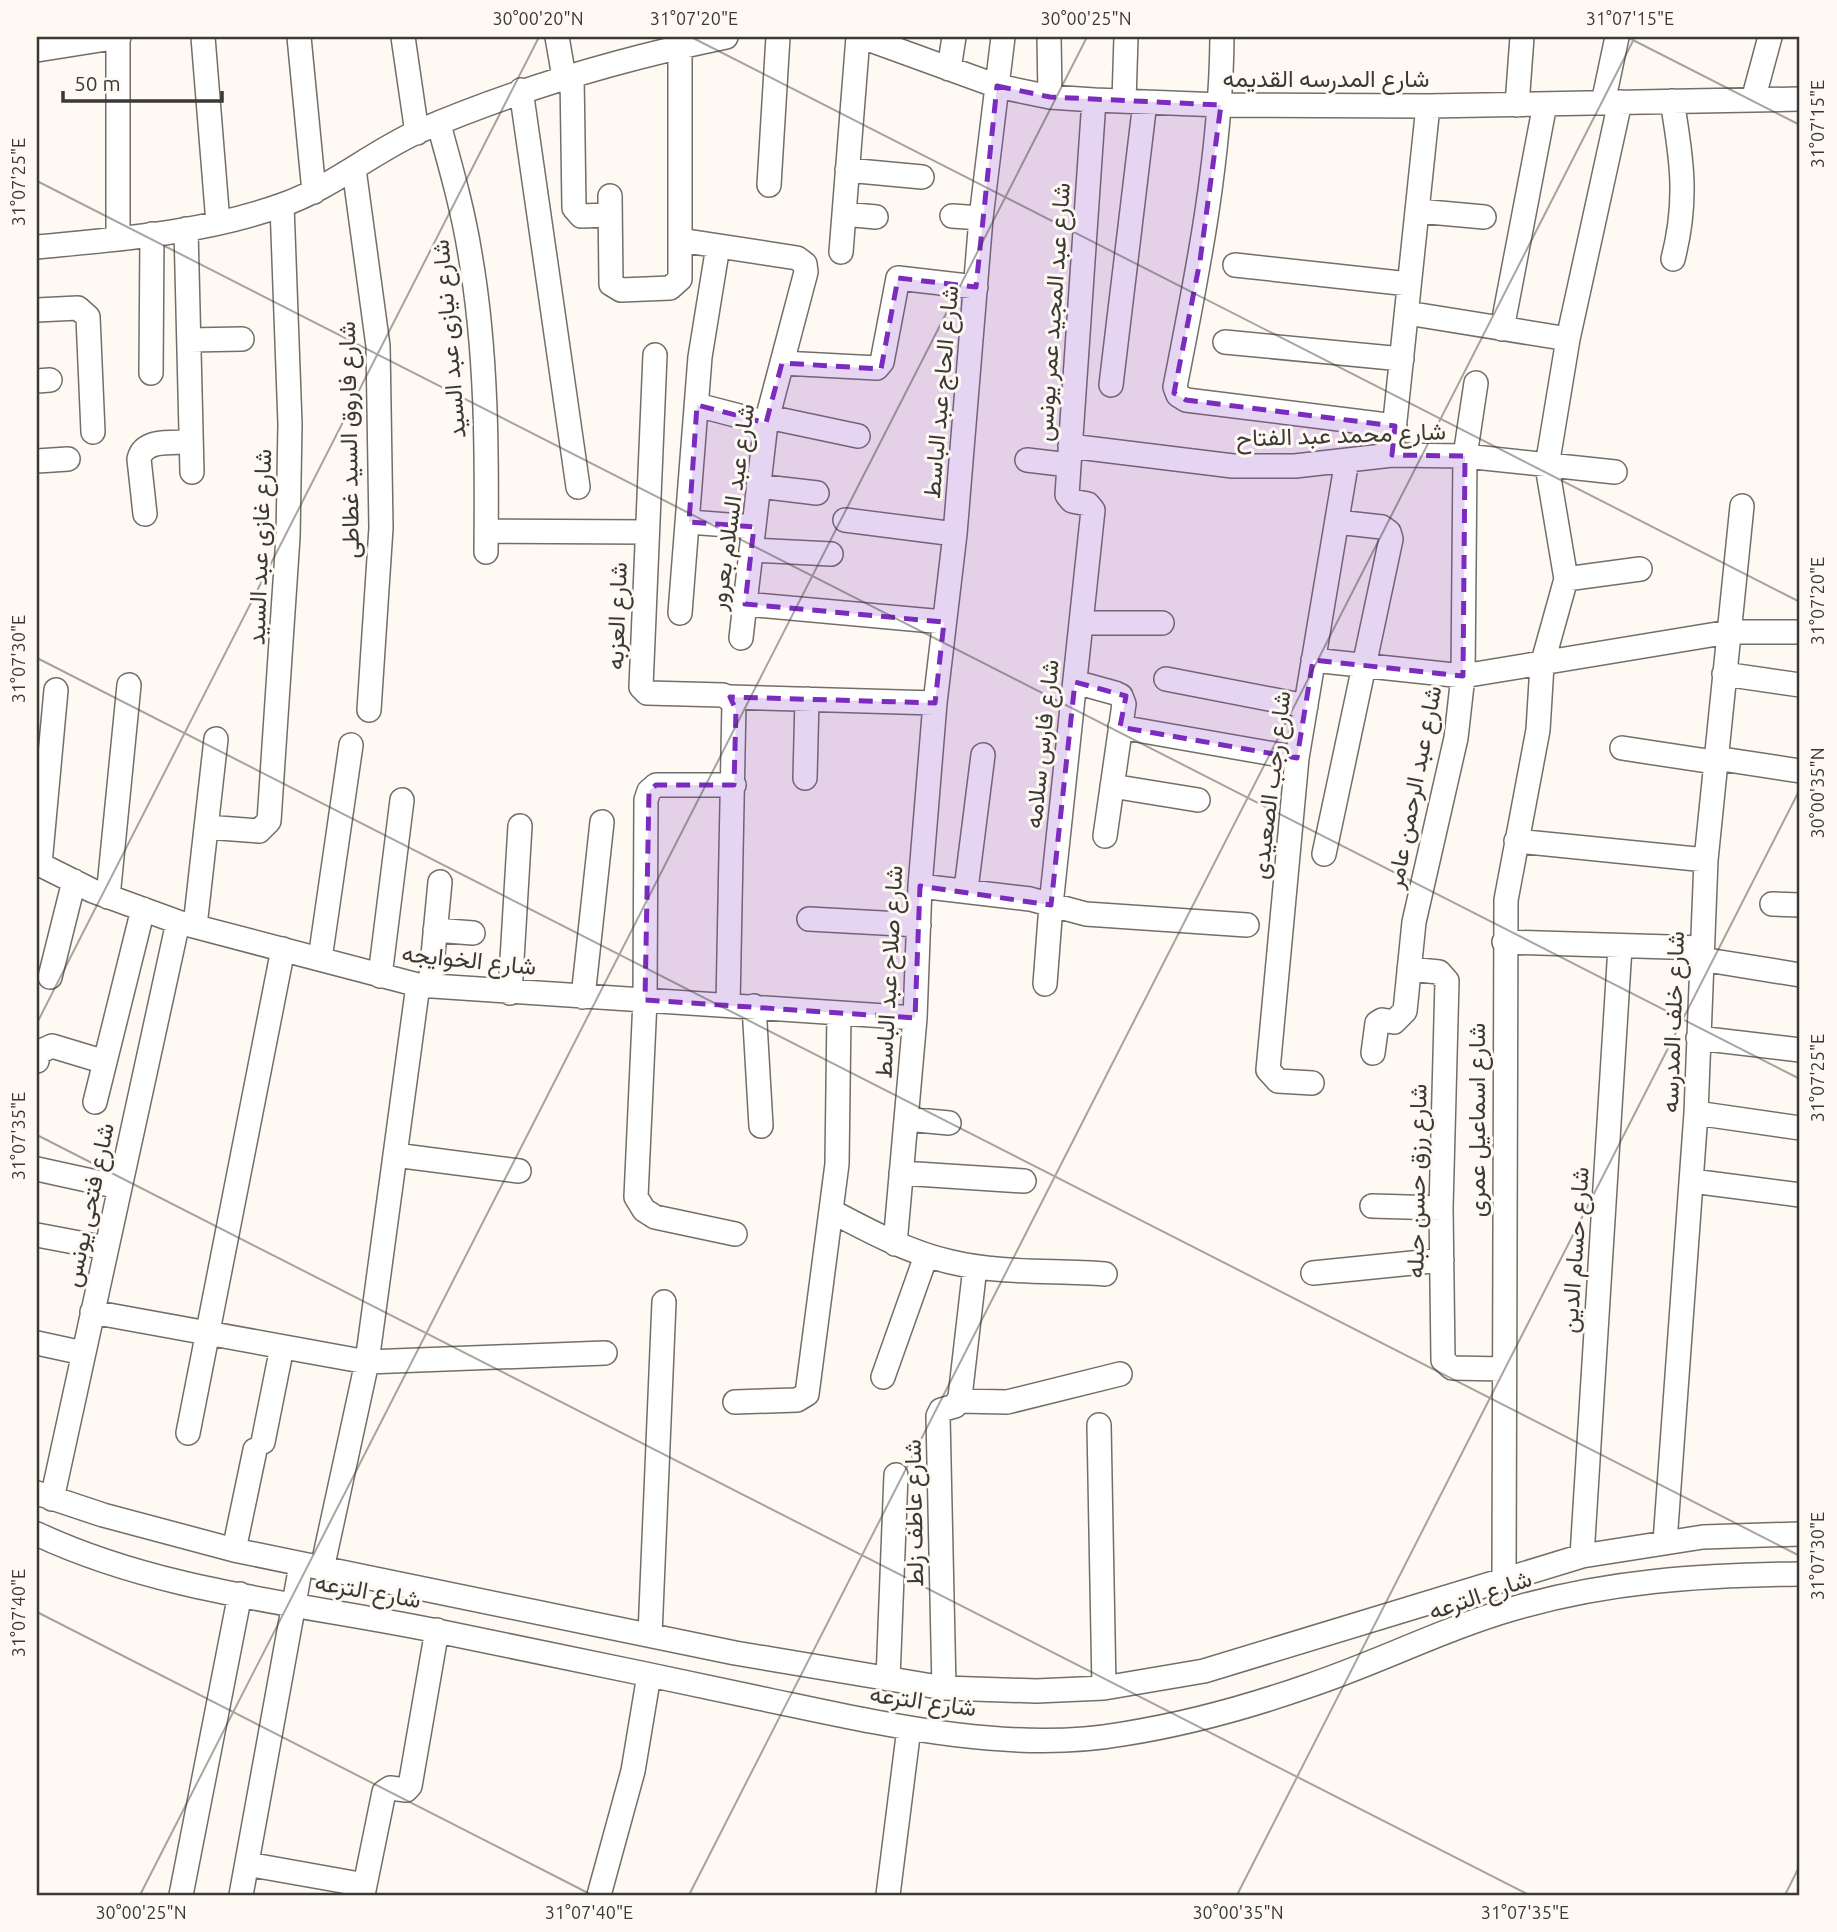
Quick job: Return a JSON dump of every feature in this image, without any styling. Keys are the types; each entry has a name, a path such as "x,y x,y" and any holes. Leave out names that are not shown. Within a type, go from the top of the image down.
{"street":[{"path":"37,50 118,37 118,239"},
{"path":"203,37 218,223"},
{"path":"299,37 314,192"},
{"path":"403,37 416,133"},
{"path":"557,37 568,76 574,208 582,216 610,206 610,279 615,288 670,288 680,279 680,47"},
{"path":"37,247 186,229 282,205 314,192 416,133 521,90 651,46 680,47 726,37"},
{"path":"769,185 778,37"},
{"path":"841,252 860,37"},
{"name":"شارع المدرسه القديمه","path":"860,37 997,86 1050,97 1094,100 1221,106 1428,106 1800,99"},
{"path":"949,69 954,37"},
{"name":"شارع الحاج عبد الباسط","path":"934,703 955,534 981,218 1003,37"},
{"path":"1049,37 1050,97"},
{"path":"1111,385 1135,101 1125,37"},
{"path":"1221,106 1222,37"},
{"path":"1517,105 1522,37"},
{"path":"1617,37 1612,102 1547,466 1566,579 1640,569"},
{"path":"1754,100 1770,37"},
{"path":"521,90 578,488"},
{"name":"شارع عبد المجيد عمر يونس","path":"1093,510 1088,503 1068,498 1094,100"},
{"path":"1672,101 1684,179 1680,230 1673,259"},
{"path":"1502,329 1545,104"},
{"name":"شارع محمد عبد الفتاح","path":"1221,106 1200,261 1175,387 1178,395 1186,400 1395,426"},
{"path":"1392,455 1428,106"},
{"name":"شارع نيازى عبد السيد","path":"439,125 460,203 477,301 486,420 486,542 646,533"},
{"name":"شارع فاروق السيد غطاطى","path":"354,169 378,346 381,528 369,710"},
{"path":"847,170 922,177"},
{"name":"شارع غازى عبد السيد","path":"206,827 259,831 270,821 289,512 290,424 282,205"},
{"path":"1418,211 1484,218"},
{"path":"844,214 876,218"},
{"path":"952,216 981,218"},
{"path":"186,229 192,472"},
{"path":"150,373 152,234"},
{"name":"شارع عبد السلام بعرور","path":"680,240 797,258 805,264 806,272 767,420 741,638"},
{"path":"680,613 689,522 699,357 718,246"},
{"path":"1235,265 1409,284"},
{"path":"782,363 874,369 881,366 895,281 902,277 976,287"},
{"path":"37,310 78,308 85,311 88,317 93,432"},
{"path":"1407,313 1568,339"},
{"path":"189,340 242,339"},
{"path":"1225,342 1402,359"},
{"name":"شارع العزبه","path":"655,355 641,687 647,693 934,703"},
{"name":"شارع عبد الرحمن عامر","path":"1373,1054 1377,1023 1382,1020 1394,1021 1405,1011 1425,862 1456,738 1463,676 1465,456 1476,383"},
{"path":"697,405 858,436"},
{"path":"145,514 139,459 142,450 149,445 191,442"},
{"name":"شارع محمد عبد الفتاح","path":"1027,460 1070,455 1233,466 1295,466 1392,455 1465,456 1615,472"},
{"path":"37,461 68,459"},
{"name":"شارع رجب الصعيدى","path":"1312,1083 1278,1081 1268,1070 1297,758 1347,460"},
{"path":"758,486 817,493"},
{"name":"شارع خلف المدرسه","path":"1665,1542 1692,1181 1706,860 1742,506"},
{"name":"شارع فارس سلامه","path":"1045,984 1093,510"},
{"path":"845,520 955,534"},
{"path":"689,522 754,527"},
{"path":"1324,854 1362,665 1391,539 1389,532 1381,527 1337,522"},
{"path":"751,550 831,554"},
{"name":"شارع اسماعيل عمرى","path":"1504,1578 1506,900 1538,730 1542,665 1566,579"},
{"path":"745,604 944,622"},
{"path":"1081,623 1162,623"},
{"path":"1313,660 1463,676 1729,632 1800,632"},
{"path":"1724,674 1800,685"},
{"path":"1166,679 1306,706"},
{"path":"1075,682 1121,696 1124,704 1105,836"},
{"path":"108,897 129,685"},
{"path":"38,863 56,690"},
{"path":"728,1005 736,710 730,697"},
{"path":"805,778 807,699"},
{"name":"شارع صلاح عبد الباسط","path":"895,1244 915,1018 920,886 934,703"},
{"path":"1120,727 1297,758"},
{"name":"شارع فتحى يونس","path":"44,1496 83,1353 120,1188 187,924 206,827 216,739"},
{"path":"320,959 351,745"},
{"path":"1622,748 1800,771"},
{"path":"966,890 983,755"},
{"path":"734,785 656,785 649,791 646,800 645,1000 636,1197 644,1210 655,1217 735,1234"},
{"path":"1112,786 1198,800"},
{"path":"380,976 402,800"},
{"path":"583,997 603,822"},
{"path":"510,993 520,826"},
{"path":"1516,841 1706,860"},
{"name":"شارع الخوايجه","path":"38,863 108,897 187,924 424,986 915,1018"},
{"path":"50,976 74,881"},
{"name":"شارع الترعه","path":"312,1567 367,1362 395,1155 435,930 439,882"},
{"path":"920,886 966,890 1086,914 1247,925"},
{"path":"1772,904 1800,905"},
{"path":"96,1102 143,909"},
{"path":"810,919 919,925"},
{"path":"435,930 473,933"},
{"path":"1504,942 1702,954 1800,975"},
{"name":"شارع حسام الدين","path":"1582,1556 1620,947"},
{"path":"188,1433 205,1333 283,948"},
{"name":"شارع رزق حسن حبله","path":"1409,969 1439,972 1447,981 1441,1208 1443,1360 1452,1368 1504,1369"},
{"path":"754,1006 761,1126"},
{"path":"735,1402 804,1399 808,1387 833,1212 837,1164 839,1013"},
{"path":"1698,1038 1800,1050"},
{"path":"37,1061 39,1052 52,1046 105,1062"},
{"path":"1696,1113 1800,1128"},
{"path":"906,1119 949,1124"},
{"path":"395,1155 519,1171"},
{"path":"37,1169 120,1188"},
{"path":"901,1173 1024,1181"},
{"path":"1692,1181 1800,1195"},
{"path":"1372,1206 1441,1208"},
{"path":"833,1212 895,1244 975,1267 1105,1274"},
{"path":"37,1235 106,1248"},
{"path":"883,1377 926,1255"},
{"path":"1313,1273 1442,1260"},
{"path":"975,1267 959,1401 1007,1402 1120,1374"},
{"path":"650,1635 664,1302"},
{"path":"92,1312 367,1362 605,1353"},
{"path":"37,1343 83,1353"},
{"path":"234,1550 282,1347"},
{"name":"شارع عاطف زلط","path":"944,1688 938,1416 941,1410 951,1408 959,1401"},
{"path":"1099,1425 1104,1688"},
{"path":"888,1679 896,1475"},
{"name":"شارع الترعه","path":"44,1496 234,1550 650,1635 944,1688 1036,1691 1104,1688 1204,1671 1582,1556 1703,1537 1800,1534"},
{"name":"شارع الترعه","path":"37,1534 73,1551 145,1575 436,1630 909,1728 931,1732 1040,1739 1119,1735 1217,1714 1309,1686 1507,1610 1572,1593 1706,1575 1800,1574"},
{"path":"241,1895 293,1605 312,1567"},
{"path":"181,1895 240,1594"},
{"path":"247,1864 364,1890 384,1792 390,1788 406,1790 410,1786 436,1630"},
{"path":"599,1895 633,1771 649,1675"},
{"path":"888,1895 909,1728"}],"highlighted area":[{"path":"997,86 1050,97 1221,105 1200,261 1174,393 1186,400 1395,426 1392,455 1465,456 1463,676 1313,660 1297,758 1120,727 1126,696 1075,682 1051,905 920,886 915,1018 645,1000 649,791 656,785 734,785 736,710 730,697 935,703 944,622 745,604 754,527 689,522 697,405 766,423 782,363 881,369 898,278 976,287"}]}
